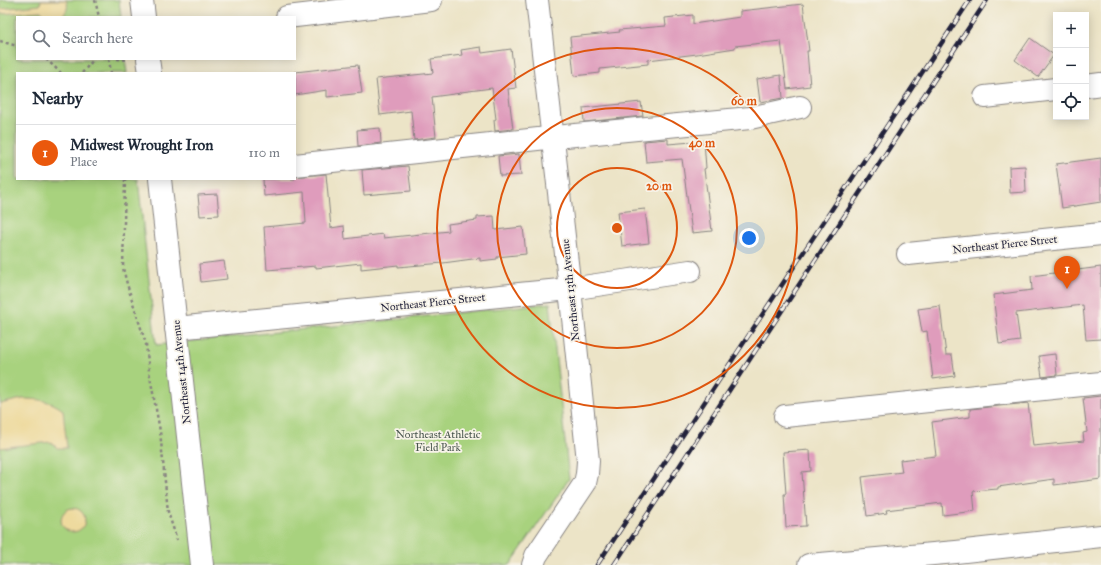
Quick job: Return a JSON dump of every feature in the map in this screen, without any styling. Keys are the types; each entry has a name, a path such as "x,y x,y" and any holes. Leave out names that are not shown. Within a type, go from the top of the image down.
{"street":[{"path":"142,0 144,16"},
{"path":"295,16 431,0"},
{"name":"Northeast 13th Avenue","path":"533,565 536,556 584,483 587,474 588,461 537,0"},
{"path":"148,60 150,72"},
{"path":"1089,86 1101,84"},
{"path":"985,97 1053,89"},
{"path":"296,165 553,137 750,118 800,107"},
{"name":"Northeast 14th Avenue","path":"162,180 176,328 202,565"},
{"name":"Northeast Pierce Street","path":"908,254 1101,234"},
{"name":"Northeast Pierce Street","path":"176,328 570,289 690,271"},
{"path":"785,416 1101,383"},
{"path":"809,565 884,561 1101,536"}],"path":[{"path":"95,0 99,16"},
{"path":"0,41 16,46"},
{"path":"47,60 60,72"},
{"path":"83,72 93,60"},
{"path":"109,60 111,72"},
{"path":"126,180 123,268 146,344 149,371 160,431 168,512 179,546"}],"green space":[{"name":"Northeast Athletic Field Park","path":"0,0 119,0 121,16 16,16 16,60 125,60 127,72 16,72 16,180 138,180 156,345 550,303 569,479 510,565 0,565"}],"sand":[{"path":"41,0 66,0 67,7 63,16 44,16 41,11 0,14 0,9 40,5"},
{"path":"22,399 44,401 63,410 67,448 57,448 51,442 0,448 0,404"},
{"path":"73,508 82,511 85,520 82,529 73,532 64,529 61,520 64,511"}],"building":[{"path":"803,4 809,51 807,51 810,86 787,89 781,41 735,46 735,48 648,60 648,64 600,69 600,73 574,76 570,37 620,32 619,30 666,26 665,18 693,15 693,24 740,17 740,11"},
{"path":"1030,38 1053,54 1038,77 1015,60"},
{"path":"481,47 482,53 511,49 516,88 508,89 513,129 495,131 494,120 496,119 492,88 432,97 436,137 414,140 411,111 380,115 376,79 433,73 431,59 462,55 461,50"},
{"path":"358,65 362,93 327,97 327,90 296,95 295,72"},
{"path":"781,75 783,98 760,102 757,79"},
{"path":"641,102 643,116 584,122 583,108"},
{"path":"380,128 381,143 358,146 357,130"},
{"path":"668,139 668,144 704,141 706,168 704,169 712,231 692,233 682,159 646,162 644,141"},
{"path":"519,154 521,175 500,176 498,156"},
{"path":"1101,158 1101,202 1062,208 1056,164"},
{"path":"408,166 411,191 364,195 362,170"},
{"path":"1025,166 1026,192 1010,193 1009,167"},
{"path":"326,174 331,228 344,226 345,239 383,234 384,238 449,231 448,224 477,220 477,217 494,216 495,230 523,227 526,254 497,257 497,259 480,261 480,258 398,267 398,265 361,269 361,263 316,268 316,266 267,270 264,227 306,223 304,192 264,196 263,180 296,180 296,177"},
{"path":"217,194 219,215 200,216 198,195"},
{"path":"645,209 649,243 622,246 618,212"},
{"path":"224,261 227,279 201,282 199,264"},
{"path":"1101,267 1101,339 1086,340 1083,305 1016,313 1020,341 999,344 993,295 1032,290 1031,276"},
{"path":"940,306 946,355 952,355 955,376 933,379 927,331 922,332 918,309"},
{"path":"1055,354 1057,375 1042,377 1039,356"},
{"path":"1101,396 1101,479 1054,485 1054,479 998,487 998,489 973,491 975,511 943,515 942,503 886,510 887,513 867,516 862,477 902,472 900,460 936,456 932,422 970,417 970,409 1028,403 1033,446 1084,441 1083,433 1087,432 1083,398"},
{"path":"810,450 811,471 802,472 806,526 786,527 784,494 786,494 783,452"}],"railway":[{"path":"597,565 970,0"},
{"path":"614,565 987,0"}],"place":[{"name":"Midwest Wrought Iron","path":"1067,289"}]}
